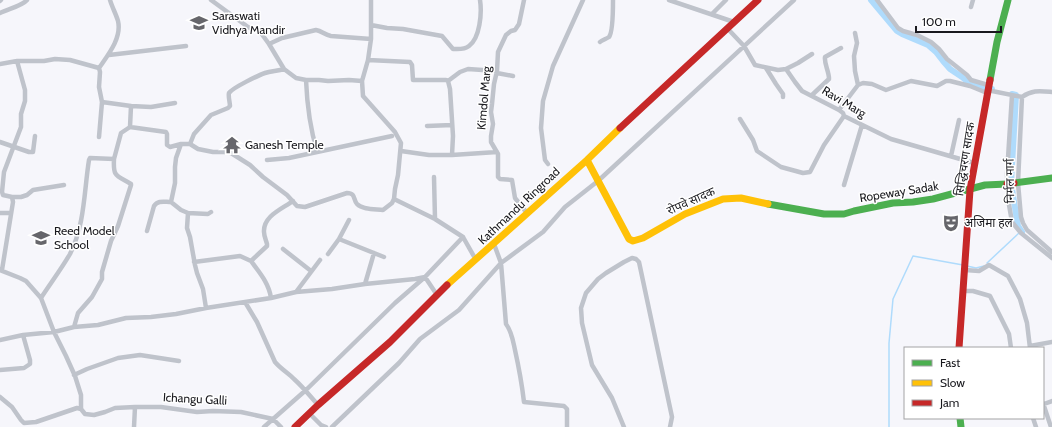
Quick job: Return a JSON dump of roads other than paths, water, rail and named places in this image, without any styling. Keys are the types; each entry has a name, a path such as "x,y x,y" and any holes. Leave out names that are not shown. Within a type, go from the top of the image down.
{"main road":[{"name":"Kathmandu Ringroad","path":"295,427 390,342 453,280 587,160 758,0"},
{"name":"सिद्धिचरण सादक","path":"959,347 970,190 997,42 1008,0"},
{"name":"रोपवे सादक","path":"587,160 630,239 632,240 639,240 685,214 723,199 741,198 824,214 844,214 854,211"},
{"path":"1013,183 1052,178"},
{"name":"Ropeway Sadak","path":"854,211 893,203 933,199 985,185 1013,183"}],"street":[{"path":"0,17 0,13 23,4 27,0"},
{"path":"99,137 102,102 99,87 99,68 109,55 116,39 118,24 110,0"},
{"path":"211,0 248,27 261,33 284,69 296,78 306,80 362,81"},
{"path":"74,327 78,313 92,297 102,279 102,272 111,241 118,226 131,185 117,176 113,171 114,156 121,133 130,127 166,132 167,145 170,147 181,144 190,144 213,152 231,153 250,165 297,206 305,207 347,193 353,195 357,204 366,208 383,210 392,203 398,175 401,143 397,136 363,96 362,81 368,60 371,40 371,0"},
{"path":"371,26 403,29 442,36 453,48 464,49 470,45 478,32 482,9 480,0"},
{"name":"Kimdol Marg","path":"524,0 520,24 515,30 506,35 498,52 497,72 491,112 493,124 491,142 498,156 498,177 500,179 512,180 515,198 527,213"},
{"path":"548,164 545,160 541,128 543,101 553,66 583,0"},
{"path":"600,42 610,34 613,0"},
{"path":"669,0 734,22"},
{"path":"712,14 726,0"},
{"path":"332,427 399,363 420,339 459,310 501,263 543,232 566,207 598,181 794,0"},
{"path":"877,0 898,28 931,42 947,59 971,80 988,89"},
{"path":"971,8 973,0"},
{"path":"727,28 744,46 755,65 778,70 786,70 812,54"},
{"path":"269,44 282,38 316,30 322,31 326,35 331,36 371,40"},
{"path":"855,33 857,43 854,56 854,71 858,85"},
{"path":"109,55 186,46"},
{"path":"812,95 828,79 828,70 824,61 825,57 841,48"},
{"path":"0,64 18,61 44,61 55,59 70,60 99,68"},
{"path":"368,60 410,62 412,65 413,80 448,81 460,72 468,69 497,72 513,76"},
{"path":"18,61 25,90 25,101 21,114 21,127 4,172 3,195 21,198 27,196 33,190 64,185"},
{"path":"766,68 783,94 783,97"},
{"path":"190,144 194,134 211,116 230,106 230,92 238,86 258,76 284,69"},
{"name":"Ravi Marg","path":"786,70 802,90 839,110 844,116 862,125 891,139 974,163"},
{"path":"306,80 307,105 312,136 317,151"},
{"path":"448,81 450,89 452,125 452,155"},
{"path":"839,110 858,85 863,83 872,84 886,90 911,81 937,86 946,81 950,81 1022,97 1029,92 1052,92"},
{"path":"1012,95 1007,174 1008,199 1012,222 1021,233 1052,258"},
{"name":"निर्मल मार्ग","path":"1022,97 1013,183 1023,223 1027,230 1052,252"},
{"path":"102,102 151,107 175,104"},
{"path":"130,127 131,106"},
{"path":"740,119 753,140 757,151 781,167 802,173 810,172 824,146 844,116"},
{"path":"951,156 959,120"},
{"path":"427,126 452,125"},
{"path":"844,185 862,125"},
{"path":"0,142 29,152 34,152 36,136"},
{"path":"267,160 289,158 392,136"},
{"path":"171,202 176,183 176,158 181,144"},
{"path":"401,151 430,155 497,152"},
{"path":"41,298 70,254 78,234 85,198 90,158 114,159"},
{"path":"434,176 435,219"},
{"path":"0,397 12,407 24,423 36,424 77,408 80,409 81,395 74,375 54,332 41,298 26,282 1,270 13,202 12,196"},
{"path":"394,199 435,219 463,237 476,260"},
{"path":"251,261 267,246 264,232 269,217 293,201"},
{"path":"147,231 154,206 158,202 171,202 181,210 188,213 208,214 211,212"},
{"path":"0,213 11,213"},
{"path":"188,213 187,228 190,237 196,274 203,290 206,308"},
{"path":"328,254 350,220"},
{"path":"264,427 306,390 395,303 425,276 463,237"},
{"path":"339,238 384,257"},
{"path":"494,244 501,263 506,324 510,329 521,376 524,402 564,406 568,412 567,427"},
{"path":"283,248 311,271"},
{"path":"365,284 374,253"},
{"path":"194,262 240,256 251,261 270,289 271,298"},
{"path":"624,427 612,398 592,365 582,323 581,308 586,293 598,279 632,258 639,262 672,417 670,427"},
{"path":"296,292 320,260"},
{"path":"965,266 979,271 989,265 1008,276 1020,299 1027,323 1030,347 1052,342"},
{"path":"0,340 24,335 54,332 74,327 98,325 126,318 170,315 271,298 296,292 415,279 425,276"},
{"path":"425,276 437,296"},
{"path":"964,291 973,291 990,296 1009,334 1011,347"},
{"path":"246,302 257,322 275,362 295,379 318,405"},
{"path":"0,370 24,368 30,364 24,335"},
{"path":"74,375 118,358 140,355 179,361"},
{"path":"134,427 135,407"},
{"name":"Ichangu Galli","path":"80,409 85,414 94,415 115,408 135,407 197,412 241,412 273,419"},
{"path":"1044,407 1051,427"},
{"path":"309,413 321,425 326,427"},
{"path":"273,419 281,427"}],"waterway":[{"path":"871,0 897,31 928,45 950,69 968,82 979,87 992,89"},
{"path":"1012,94 1016,95 1011,183 1018,226 1022,232"},
{"path":"987,263 1019,233"},
{"path":"889,427 889,343 893,299 913,256 963,265"},
{"path":"967,266 976,268 984,266"}],"place":[{"name":"Saraswati Vidhya Mandir","path":"199,23"},
{"name":"Ganesh Temple","path":"232,145"},
{"name":"अजिमा हल","path":"951,223"},
{"name":"Reed Model School","path":"41,238"}]}
